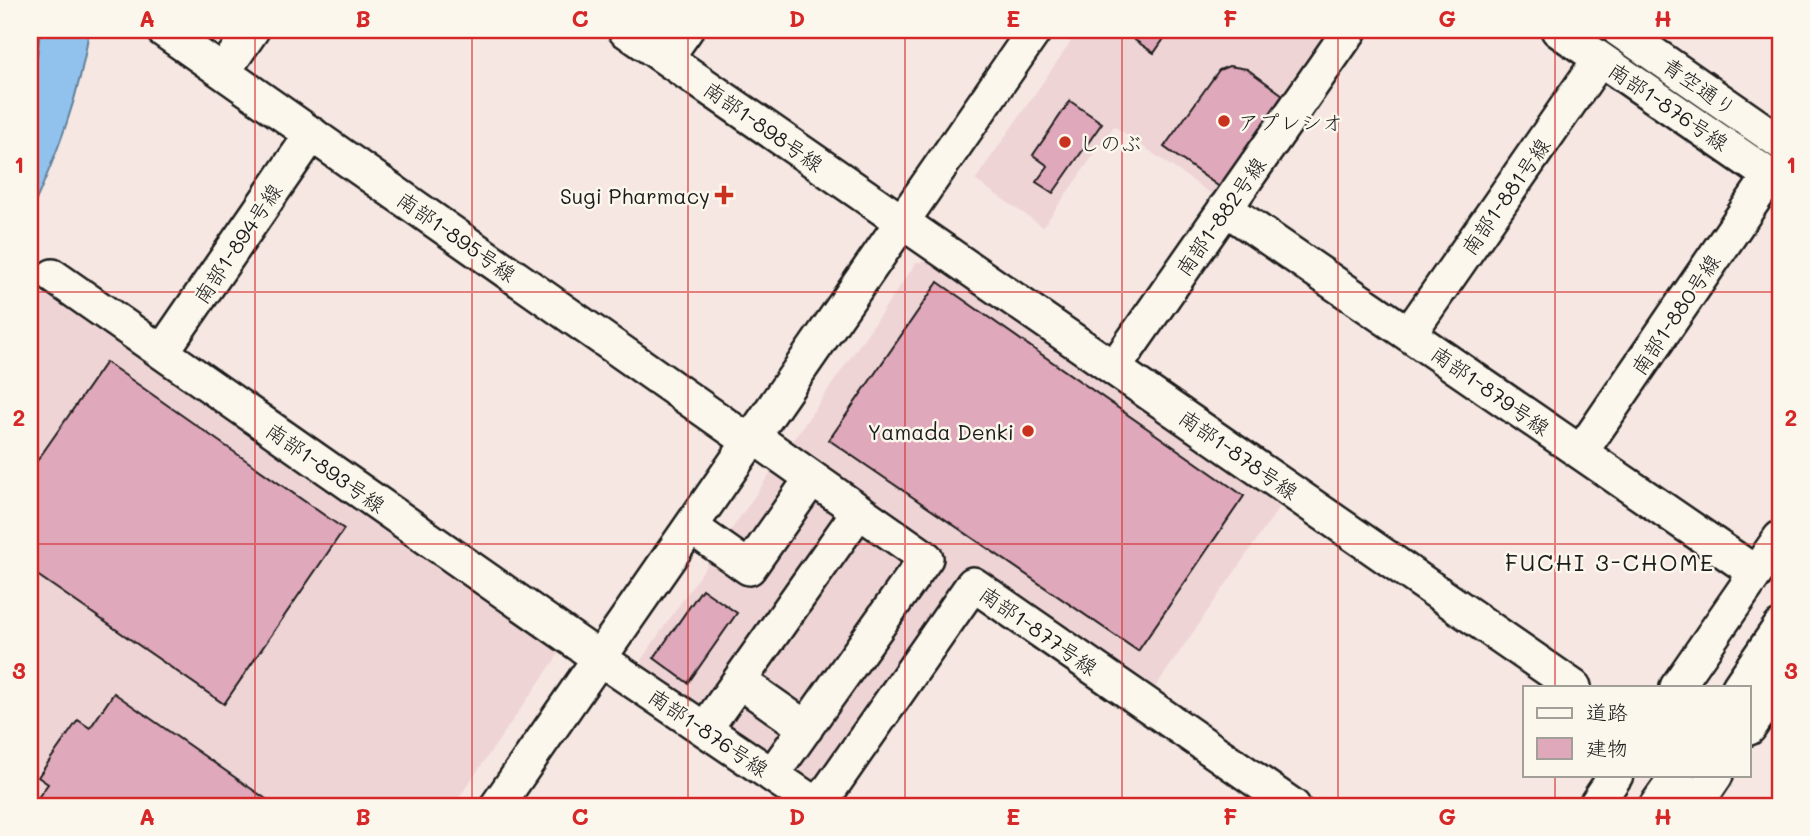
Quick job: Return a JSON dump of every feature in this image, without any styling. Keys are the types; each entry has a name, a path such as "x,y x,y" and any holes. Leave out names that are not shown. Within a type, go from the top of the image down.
{"street":[{"name":"南部1-895号線","path":"163,30 926,558 806,728"},
{"path":"223,72 252,30"},
{"name":"南部1-898号線","path":"625,30 903,222"},
{"path":"666,58 686,30"},
{"path":"497,806 1035,30"},
{"name":"南部1-882号線","path":"1114,368 1350,30"},
{"name":"南部1-876号線","path":"1558,30 1775,179"},
{"name":"青空通り","path":"1619,30 1780,142"},
{"name":"南部1-881号線","path":"1409,334 1600,59"},
{"name":"南部1-894号線","path":"162,352 312,134"},
{"name":"南部1-880号線","path":"1581,452 1775,179"},
{"name":"南部1-879号線","path":"1225,208 1756,573"},
{"name":"南部1-878号線","path":"903,222 1573,686"},
{"name":"南部1-893号線","path":"53,276 599,658"},
{"path":"691,527 749,568 812,478"},
{"path":"705,729 859,511"},
{"path":"1678,686 1780,538"},
{"name":"南部1-877号線","path":"818,806 973,584 1293,806"},
{"path":"1740,686 1780,627"},
{"name":"南部1-876号線","path":"599,658 818,806"},
{"path":"739,681 806,728 772,775"},
{"path":"1750,727 1780,682"},
{"path":"1595,806 1615,776"},
{"path":"1656,806 1677,776"},
{"path":"1695,806 1715,776"}],"shaded area":[{"path":"1079,30 1332,30 1217,198 1114,126 1043,227 975,180"},
{"path":"929,260 1282,503 1152,692 969,566 822,778 808,781 644,667 641,660 916,263"},
{"path":"35,281 563,648 453,806 30,806 30,300"}],"water":[{"path":"40,30 89,30 80,78 66,124 30,214 30,82"}],"building":[{"path":"1120,30 1170,30 1154,53"},
{"name":"アプレシオ","path":"1229,66 1247,69 1283,95 1221,188 1164,147 1219,70"},
{"path":"1070,101 1102,123 1053,193 1036,182 1048,166 1033,155"},
{"path":"938,282 1244,496 1138,651 829,440"},
{"path":"106,362 344,529 224,704 30,570 30,471"},
{"path":"702,589 737,613 688,683 654,658"},
{"path":"114,693 276,806 39,806 37,799 48,784 38,777 78,720 90,728"}],"place":[{"name":"アプレシオ","path":"1224,121"},
{"name":"しのぶ","path":"1065,142"},
{"name":"Sugi Pharmacy","path":"724,195"},
{"name":"Yamada Denki","path":"1028,431"}],"district":[{"name":"FUCHI 3-CHOME","path":"1610,562"}]}
